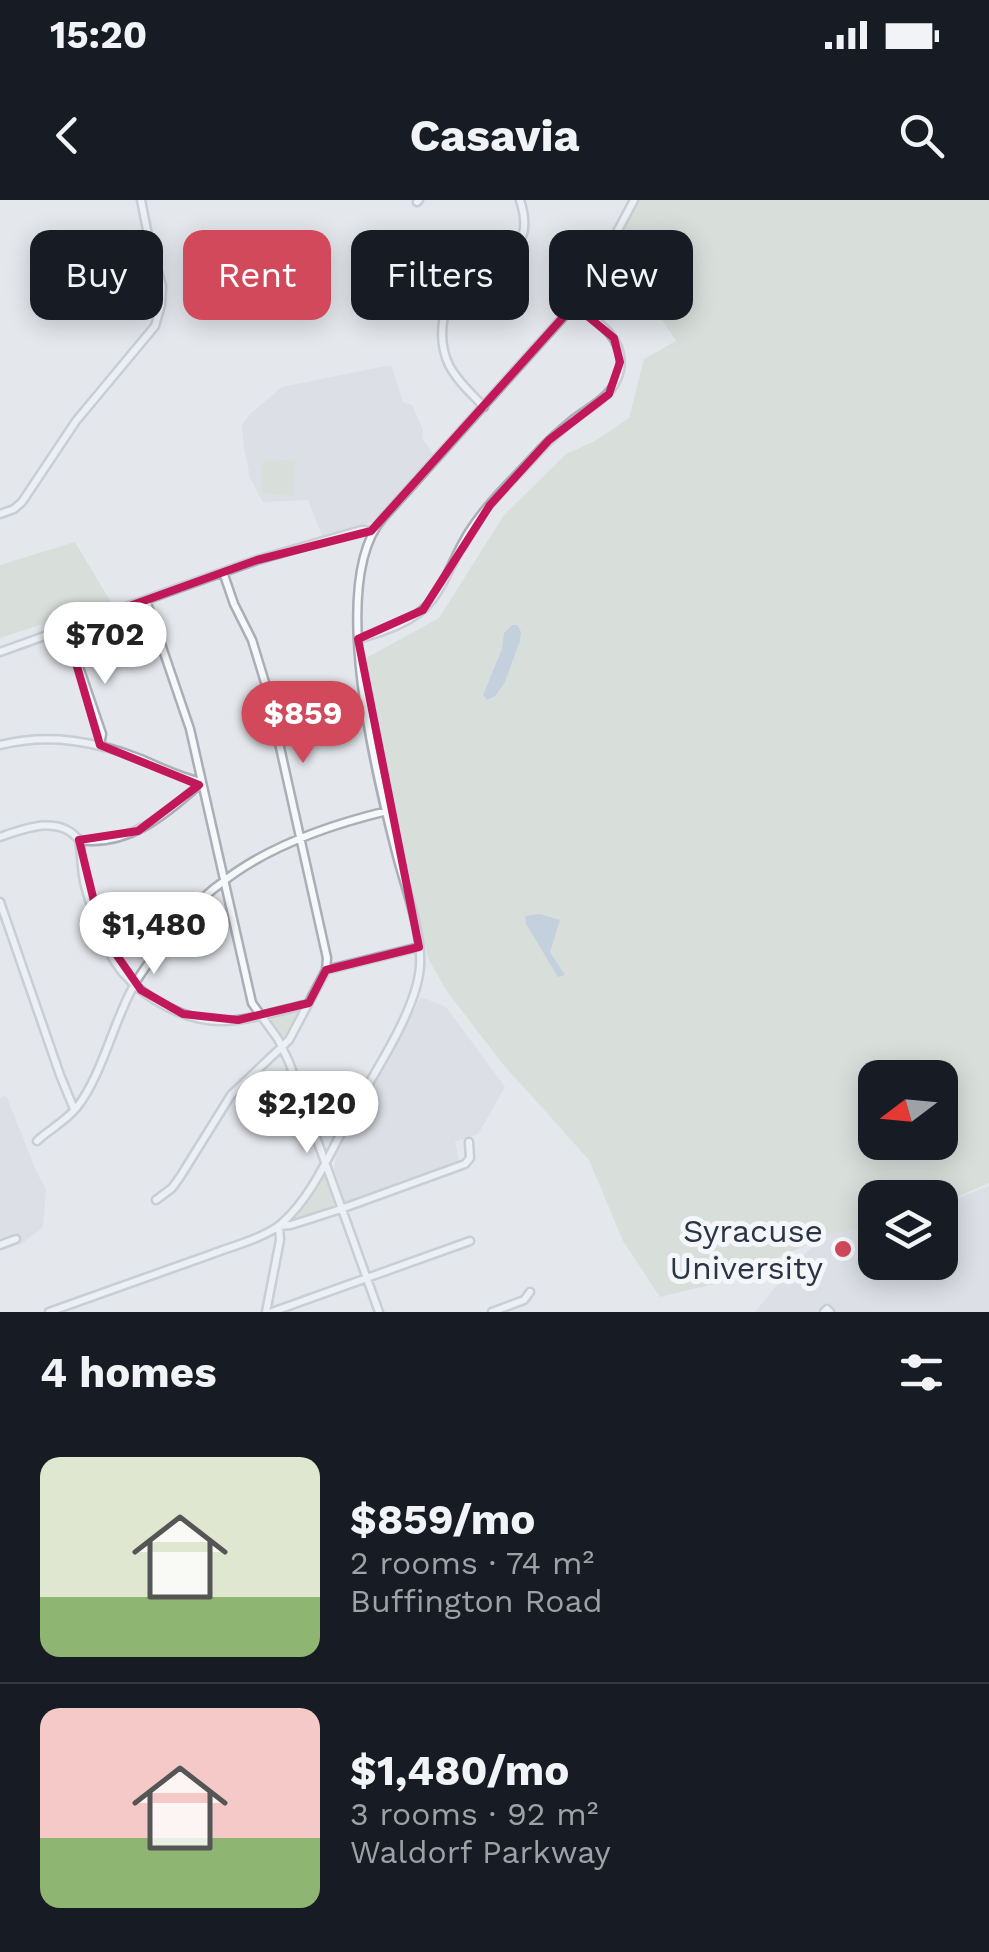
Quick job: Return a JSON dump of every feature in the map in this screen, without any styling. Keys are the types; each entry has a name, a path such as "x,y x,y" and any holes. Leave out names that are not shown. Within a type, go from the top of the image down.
{"street":[{"path":"0,514 22,502 76,421 156,326 162,286 141,200"},
{"path":"484,407 449,364 442,336 443,319 451,296 464,278 506,255 516,245 524,225 520,200"},
{"path":"618,230 634,200"},
{"path":"470,1240 269,1312 279,1226 299,1204 325,1161 413,1000 418,980 419,947 361,685 358,639 363,555 371,531 561,320"},
{"path":"358,639 423,610 434,598 469,532 490,505 550,440 609,394 620,371 618,348 607,330 594,320"},
{"path":"0,652 223,572 362,530 371,531"},
{"path":"156,1200 172,1188 231,1095 282,1048 326,970 327,958 260,662 223,572"},
{"path":"146,600 180,700 202,782 252,1002 282,1048 379,1312"},
{"path":"66,628 102,734 100,746"},
{"path":"0,745 55,738 100,746 202,782"},
{"path":"78,840 100,842 138,831 166,814 202,782"},
{"path":"36,1141 75,1110 93,1080 135,984 194,906 223,881 300,838 387,811"},
{"path":"0,837 44,825 57,826 78,840 86,890 102,934 122,971 164,1005 205,1020 224,1021 309,1004"},
{"path":"0,902 75,1110"},
{"path":"326,970 419,947"},
{"path":"49,1312 279,1226 465,1164 470,1158 469,1142"},
{"path":"0,1246 16,1240"},
{"path":"492,1312 524,1300 530,1292"}],"highlighted area":[{"path":"574,305 614,338 620,362 609,394 549,440 490,505 423,610 358,639 419,947 326,970 309,1003 238,1020 183,1014 141,990 102,934 79,840 138,831 199,785 100,745 66,629 257,560 371,531"}],"shaded area":[{"path":"391,365 403,402 412,405 423,430 422,438 434,455 377,518 323,538 308,500 263,502 250,478 244,447 242,425 249,415 282,387"},
{"path":"421,997 446,1007 505,1087 478,1134 455,1142 460,1163 345,1202 334,1169 336,1153"},
{"path":"6,1095 46,1189 43,1227 20,1245 0,1247 0,1098"},
{"name":"Syracuse University","path":"989,1186 989,1312 755,1312 796,1262 826,1235 858,1228 858,1280 958,1280 958,1198"}],"green space":[{"path":"637,200 989,200 989,1183 958,1196 958,1180 858,1180 858,1229 828,1235 730,1280 660,1297 623,1241 589,1160 501,1062 446,990 428,958 396,821 366,658 439,618 504,515 566,454 595,441 629,418 644,359 676,341 662,320 693,320 693,230 623,230"},
{"path":"267,459 295,461 293,496 262,493 262,464"},
{"path":"75,542 111,602 0,638 0,565"},
{"path":"298,1011 285,1039 281,1038 269,1022 270,1017"},
{"path":"324,1173 335,1206 290,1220 305,1204"}],"water":[{"path":"517,625 521,632 520,641 504,684 487,700 483,695 502,649 504,633"},
{"path":"540,914 560,920 550,952 565,975 558,977 526,924 525,916"}],"place":[{"name":"Syracuse University","path":"843,1249"}]}
